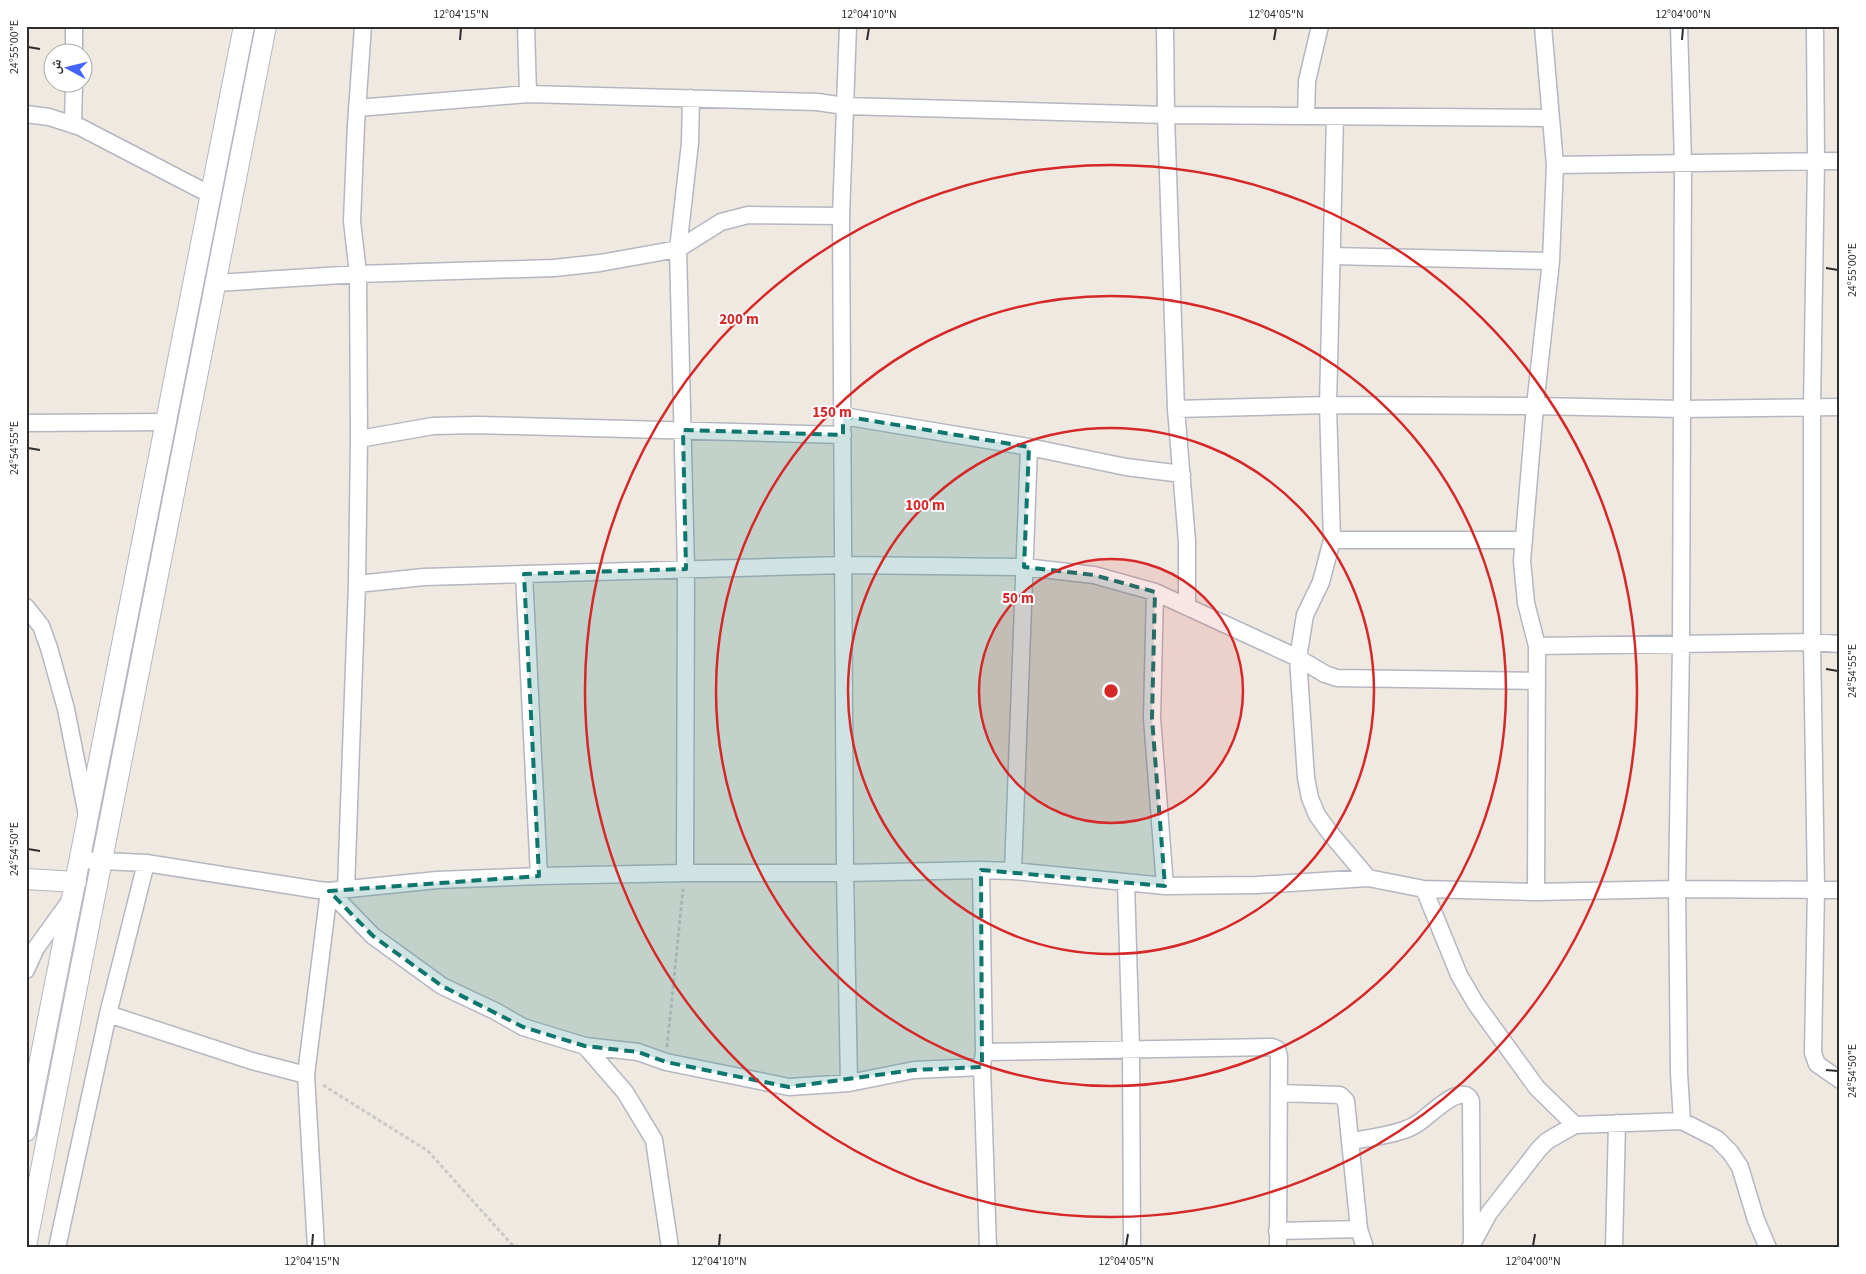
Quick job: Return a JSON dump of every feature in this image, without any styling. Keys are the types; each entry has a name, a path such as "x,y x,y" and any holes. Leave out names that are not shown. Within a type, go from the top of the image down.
{"street":[{"path":"74,26 74,42"},
{"path":"26,1131 244,26"},
{"path":"26,1246 266,26"},
{"path":"346,889 359,439 358,274 352,221 363,26"},
{"path":"526,26 528,94"},
{"path":"848,26 841,216 848,1083"},
{"path":"1166,26 1166,115 1176,409 1187,542 1187,607"},
{"path":"1306,116 1307,81 1320,26"},
{"path":"1536,892 1537,646 1526,603 1523,580 1524,540 1535,406 1551,261 1555,165 1543,26"},
{"path":"1680,26 1683,163 1681,645 1677,889 1679,1073 1682,1121"},
{"path":"1815,26 1816,161 1812,407 1812,642 1816,889 1813,1053 1817,1064 1840,1080"},
{"path":"73,125 74,92"},
{"path":"357,108 528,94 816,102 845,106 1166,115 1550,118"},
{"path":"685,873 686,569 678,249 690,143 691,98"},
{"path":"26,114 49,117 73,125 211,194"},
{"path":"226,116 248,121"},
{"path":"1334,117 1328,405 1332,540 1321,582 1305,615 1298,658 1306,778 1310,798 1317,816 1368,878"},
{"path":"1555,165 1840,161"},
{"path":"216,283 358,274 554,268 678,249 721,222 748,215 841,216"},
{"path":"1332,256 1551,261"},
{"path":"1176,409 1328,405 1535,406 1682,410 1840,407"},
{"path":"843,416 1029,447 1126,467 1182,474"},
{"path":"26,423 166,422"},
{"path":"359,439 433,426 478,425 843,435"},
{"path":"1013,871 1029,447"},
{"path":"1332,540 1524,540"},
{"path":"356,584 424,577 686,569 843,565 1024,566 1094,575 1155,592 1298,658 1325,674 1349,679 1536,681"},
{"path":"524,574 540,876"},
{"path":"1155,592 1152,718 1165,886"},
{"path":"26,607 41,626 49,648 66,709 87,817"},
{"path":"1537,646 1812,642 1840,644"},
{"path":"80,860 146,863 329,891 437,880 540,876 685,873 845,874 981,870 1013,871 1165,886 1257,885 1368,878 1424,889 1536,892 1677,889 1840,890"},
{"path":"57,1248 108,1014 146,863"},
{"path":"981,870 983,1060 988,1248"},
{"path":"26,879 75,890"},
{"path":"1126,883 1131,1048 1132,1248"},
{"path":"1424,889 1459,975 1476,1004 1537,1088 1576,1125"},
{"path":"26,970 36,948 75,890"},
{"path":"329,891 373,936 442,986 524,1027 584,1046 638,1052 666,1062 790,1087 848,1083 914,1070 983,1060 1131,1048 1272,1046 1277,1050 1279,1056 1278,1240 1359,1229"},
{"path":"316,1248 306,1075 329,891"},
{"path":"108,1014 252,1061 306,1075"},
{"path":"584,1046 626,1092 654,1140 670,1248"},
{"path":"1279,1093 1340,1095 1346,1101 1359,1229 1365,1248"},
{"path":"1351,1141 1406,1130 1420,1122 1445,1102 1461,1094 1469,1096 1471,1101 1471,1246"},
{"path":"1471,1246 1489,1213 1547,1141 1576,1125 1682,1121 1717,1139 1730,1152 1740,1167 1756,1220 1768,1248"},
{"path":"1614,1248 1617,1123"}],"path":[{"path":"666,1062 685,873"},
{"path":"306,1075 428,1151 515,1248"}],"highlighted area":[{"path":"843,416 1029,447 1024,567 1094,575 1155,592 1152,718 1165,886 981,870 982,1067 914,1070 789,1087 666,1062 638,1052 585,1046 523,1027 442,986 373,936 329,891 539,876 524,574 686,569 683,430 843,435"}]}
